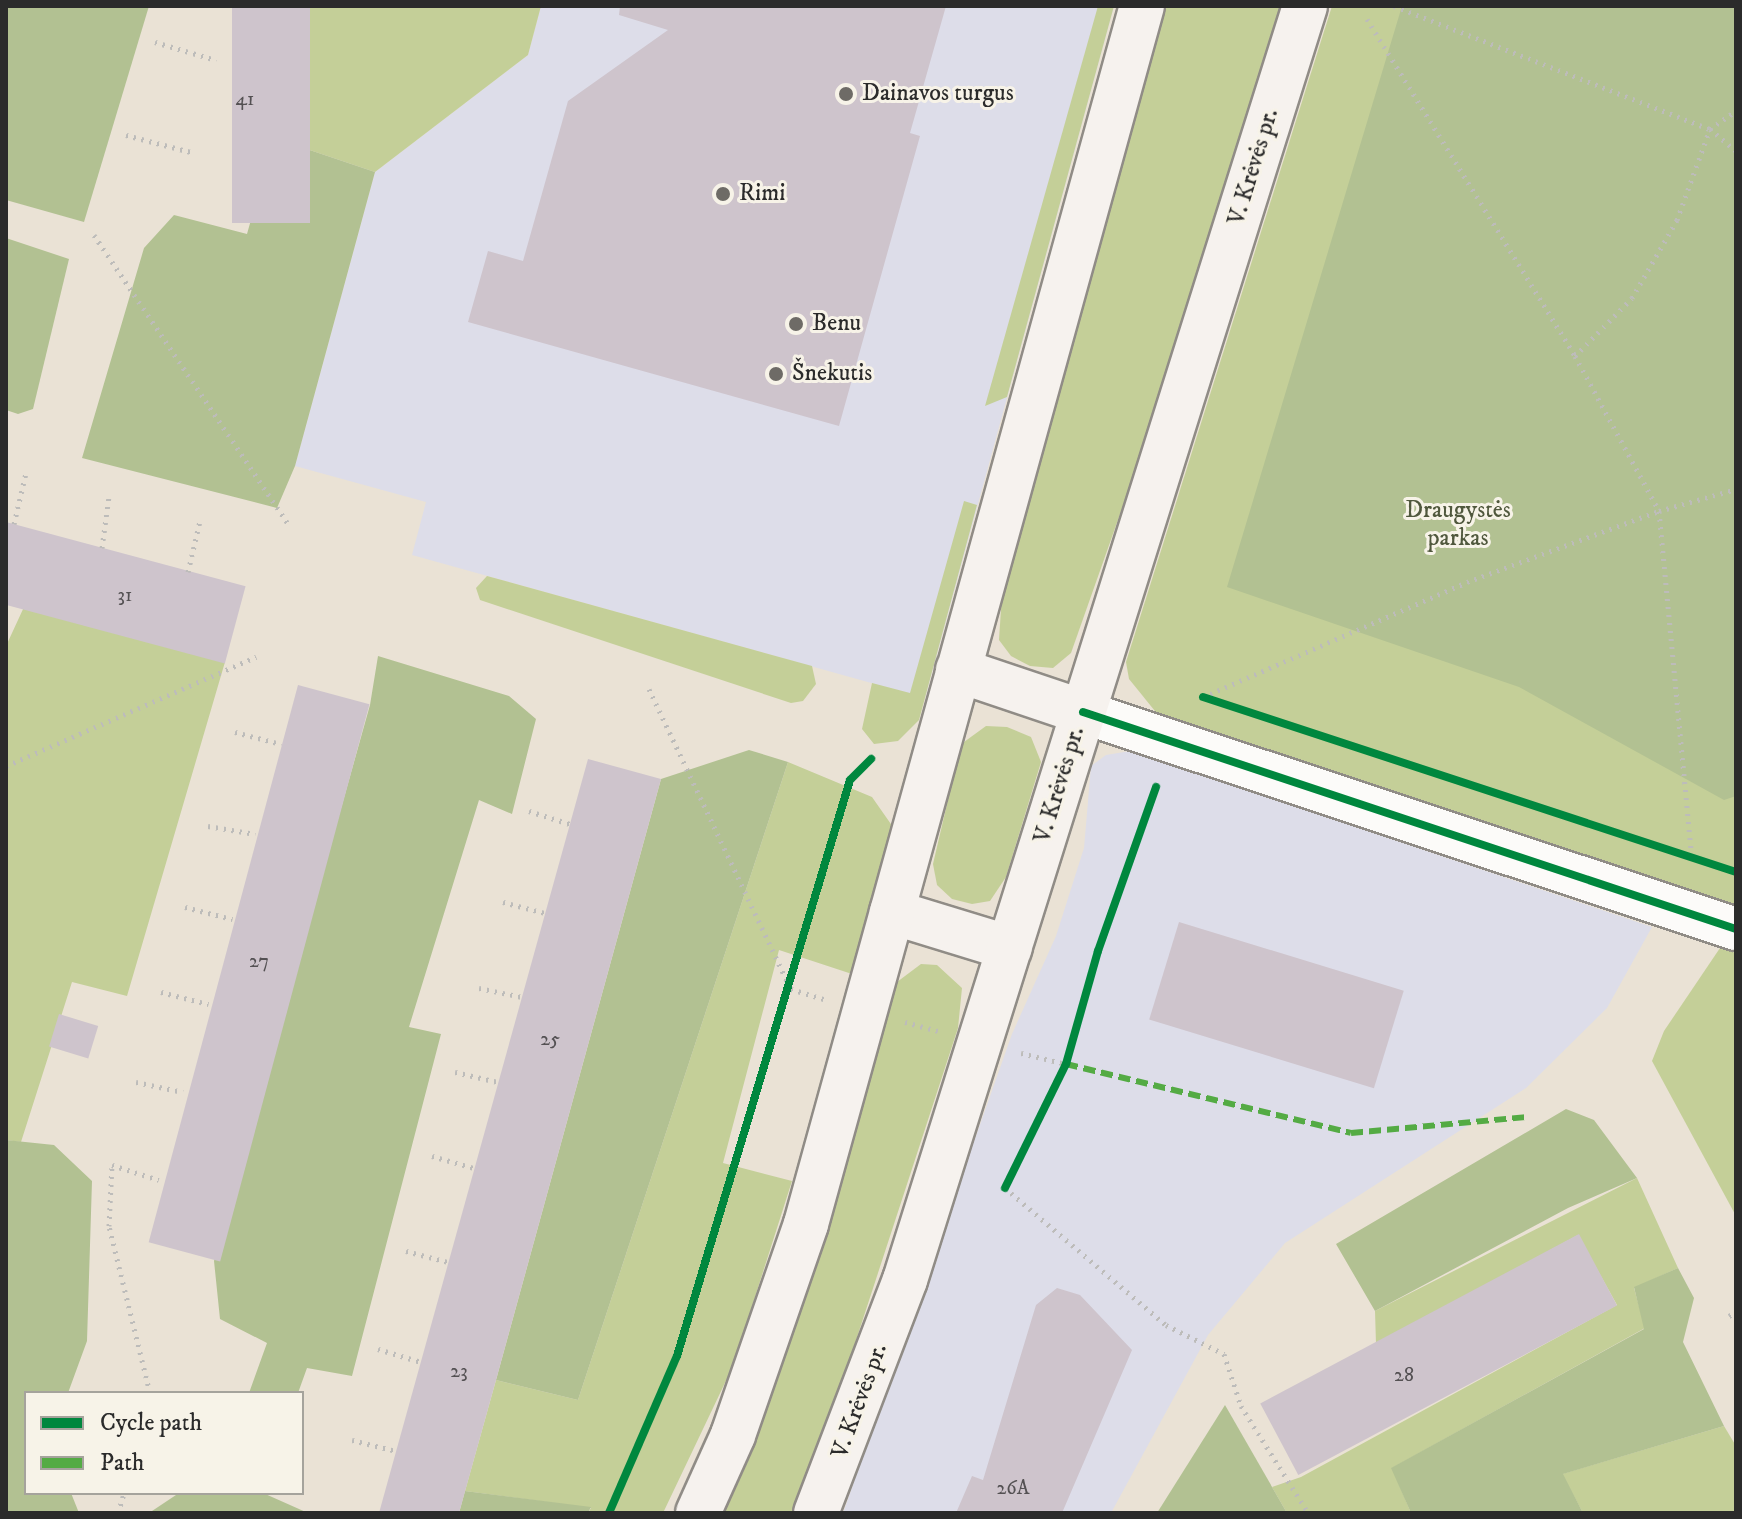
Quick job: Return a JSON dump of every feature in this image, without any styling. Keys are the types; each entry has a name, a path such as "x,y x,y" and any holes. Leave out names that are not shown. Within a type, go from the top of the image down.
{"main road":[{"path":"698,1513 733,1435 791,1268 866,1011 1142,6"},
{"name":"V. Krėvės pr.","path":"816,1513 905,1280 982,1043 1305,6"},
{"path":"958,670 1083,712"},
{"path":"892,912 1010,948"}],"street":[{"path":"1083,712 1736,929"}],"path":[{"path":"1394,6 1710,129 1736,151"},
{"path":"1367,19 1575,356 1659,511 1692,861"},
{"path":"155,42 216,60"},
{"path":"1575,356 1632,298 1677,220 1710,129 1736,111"},
{"path":"126,135 191,152"},
{"path":"94,235 289,525"},
{"path":"14,524 26,473"},
{"path":"1203,697 1467,582 1659,511 1736,489"},
{"path":"102,548 109,496"},
{"path":"188,572 200,521"},
{"path":"6,766 256,657"},
{"path":"649,689 791,989 1066,1064"},
{"path":"235,732 281,744"},
{"path":"529,811 570,824"},
{"path":"208,826 255,834"},
{"path":"503,902 545,913"},
{"path":"185,907 232,919"},
{"path":"479,988 522,997"},
{"path":"161,992 208,1004"},
{"path":"455,1072 498,1082"},
{"path":"136,1082 183,1092"},
{"path":"432,1156 474,1168"},
{"path":"150,1391 109,1226 112,1165 159,1180"},
{"path":"1005,1188 1166,1325 1224,1354 1241,1406 1308,1513"},
{"path":"406,1251 448,1262"},
{"path":"1729,1316 1736,1312"},
{"path":"378,1349 421,1362"},
{"path":"352,1440 396,1451"}],"shaded area":[{"path":"541,6 1114,6 925,698 412,555 426,502 295,466 375,172 528,55"},
{"path":"1130,751 1652,927 1607,1008 1526,1088 1285,1243 1208,1335 1111,1513 843,1513 1012,1034 1056,936 1084,848 1091,766 1106,755"}],"green space":[{"path":"6,6 149,6 84,222 6,200"},
{"path":"310,6 541,6 528,55 375,172 274,138"},
{"path":"1098,6 1114,6 1007,397 985,406"},
{"path":"1165,6 1280,6 1132,480 1071,653 1053,668 1030,666 1011,656 999,640 1003,578"},
{"name":"Draugystės parkas","path":"1332,6 1736,6 1736,907 1159,716 1129,679 1126,662"},
{"name":"Draugystės parkas","path":"1402,6 1736,6 1736,796 1724,800 1519,687 1227,587"},
{"path":"274,138 375,172 295,466 277,508 82,458 144,248 174,215 247,234"},
{"path":"6,238 69,259 33,409 18,414 6,410"},
{"path":"964,501 977,505 919,720 898,741 874,744 862,729 872,683 910,693"},
{"path":"487,576 812,666 816,684 803,701 791,703 480,600 476,588"},
{"path":"24,607 225,662 127,996 72,982 21,1142 6,1140 6,646"},
{"path":"378,656 509,696 536,719 512,814 479,800 409,1027 441,1034 352,1376 307,1368 299,1391 250,1391 267,1343 220,1319 214,1261 370,705"},
{"path":"986,726 1007,727 1031,737 1041,762 1006,877 990,901 972,904 952,899 937,885 933,864 958,757 964,742"},
{"path":"749,750 788,762 578,1400 496,1380 661,779"},
{"path":"788,762 872,797 893,827 852,974 779,950 723,1163 792,1181 733,1366 663,1513 588,1513 591,1508 465,1491 496,1380 578,1400"},
{"path":"1720,948 1736,953 1736,1216 1652,1061 1664,1031"},
{"path":"921,964 937,965 962,988 958,1028 829,1423 791,1513 721,1513 778,1379 897,982"},
{"path":"1566,1109 1594,1120 1637,1178 1568,1208 1375,1311 1336,1244"},
{"path":"6,1140 54,1145 92,1181 87,1341 69,1391 24,1391 24,1495 72,1495 79,1513 6,1513"},
{"path":"1637,1178 1678,1268 1634,1288 1645,1328 1392,1468 1411,1513 1287,1513 1272,1487 1301,1477 1617,1305 1578,1235 1376,1344 1375,1311"},
{"path":"1678,1268 1694,1298 1683,1342 1724,1426 1563,1474 1583,1513 1411,1513 1391,1468 1644,1329 1634,1287"},
{"path":"1225,1405 1287,1513 1157,1513"},
{"path":"1724,1426 1736,1446 1736,1513 1583,1513 1562,1474"},
{"path":"465,1491 591,1507 588,1513 459,1513"},
{"path":"176,1495 268,1495 308,1513 149,1513"}],"building":[{"path":"232,6 310,6 310,223 232,223"},
{"name":"Rimi","path":"620,6 946,6 910,133 920,136 839,426 468,322 488,251 523,261 568,101 668,30 619,15"},
{"path":"6,522 246,586 225,663 6,605"},
{"path":"298,685 369,704 220,1261 149,1242"},
{"path":"588,759 661,779 496,1380 459,1513 379,1513"},
{"path":"1179,922 1404,991 1374,1088 1149,1020"},
{"path":"59,1014 98,1026 88,1059 49,1047"},
{"path":"1579,1234 1617,1306 1298,1475 1260,1403"},
{"path":"1057,1288 1080,1295 1132,1350 1062,1513 956,1513 972,1476 983,1480 1036,1305"}],"marked path":[{"path":"1066,1064 1351,1133 1528,1117"}],"cycle path":[{"path":"1203,697 1736,872"},
{"path":"1083,712 1736,929"},
{"path":"609,1513 677,1356 850,780 871,759"},
{"path":"1005,1188 1066,1064 1098,951 1156,787"}],"place":[{"name":"Dainavos turgus","path":"846,94"},
{"name":"Rimi","path":"723,194"},
{"name":"Benu","path":"796,324"},
{"name":"Šnekutis","path":"776,374"}]}
